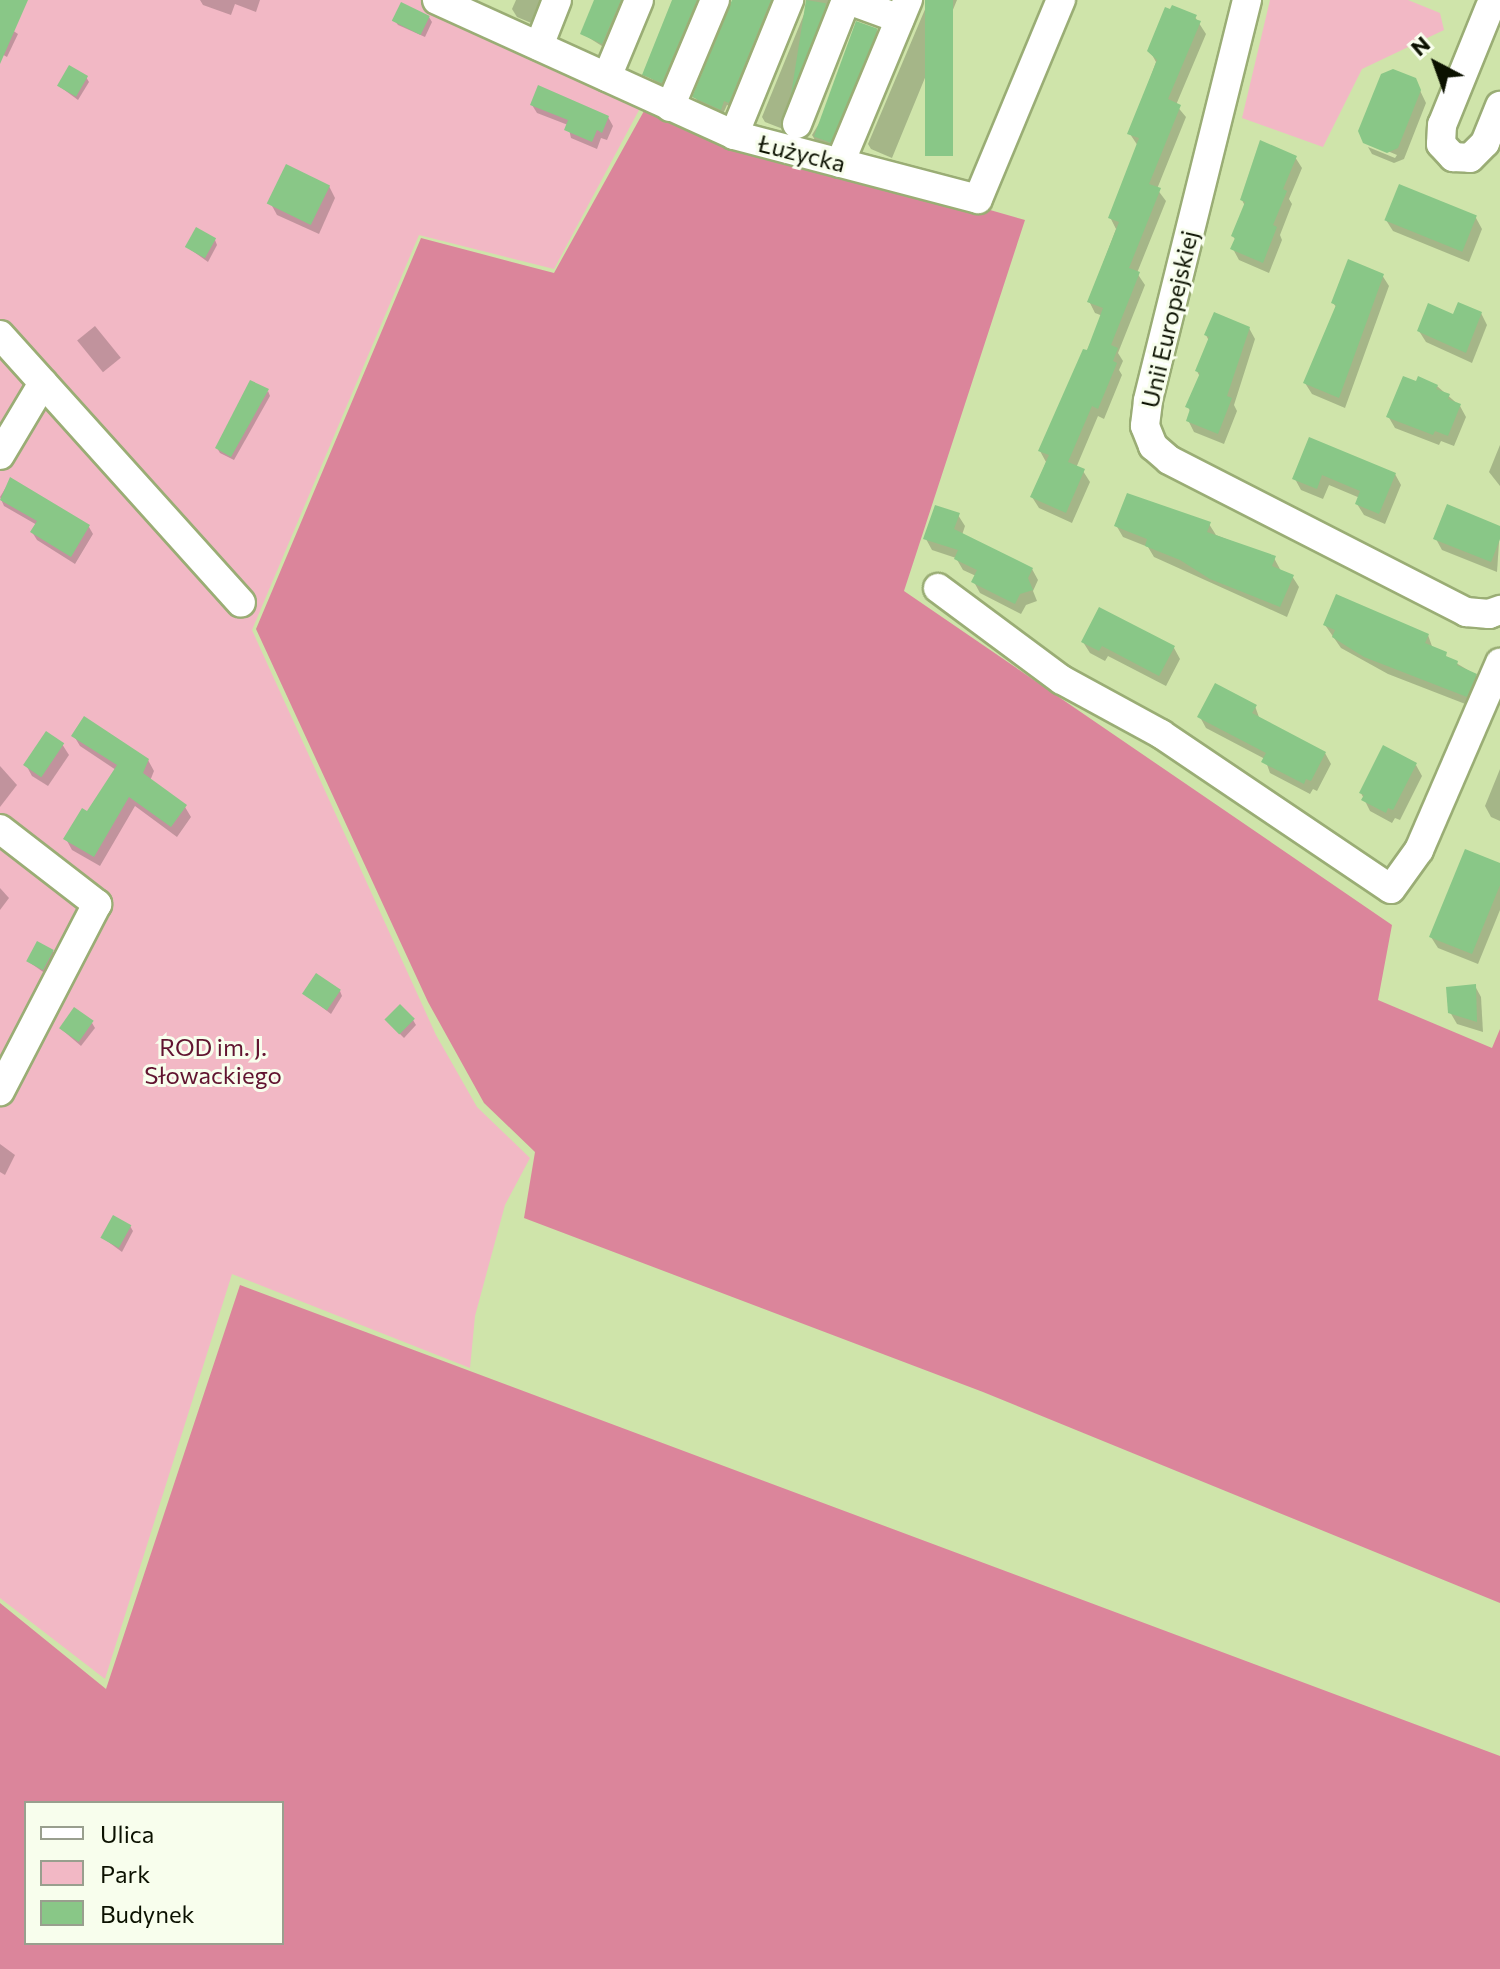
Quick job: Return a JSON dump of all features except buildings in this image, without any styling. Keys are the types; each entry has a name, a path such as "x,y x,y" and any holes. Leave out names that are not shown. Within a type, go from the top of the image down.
{"street":[{"name":"Łużycka","path":"437,0 734,135 978,199 1061,0"},
{"path":"539,46 557,0"},
{"path":"607,77 639,0"},
{"path":"670,107 715,0"},
{"path":"734,135 789,0"},
{"path":"797,124 847,0 904,9 840,163"},
{"name":"Unii Europejskiej","path":"1247,0 1148,401 1145,426 1150,439 1169,460 1466,612 1489,614 1500,610"},
{"path":"1488,6 1442,125 1441,144 1453,157 1470,158 1485,143 1500,106"},
{"path":"0,335 241,603"},
{"path":"0,455 43,383"},
{"path":"938,588 1062,680 1161,734 1391,889 1419,850 1500,663"},
{"path":"0,829 97,904 0,1091"}],"green space":[{"name":"ROD im. J. Słowackiego","path":"0,0 428,0 646,97 554,269 419,235 252,630 436,1035 477,1107 530,1158 505,1205 475,1316 470,1368 232,1274 105,1679 0,1598"},
{"path":"1270,0 1408,0 1440,13 1444,30 1362,69 1323,147 1242,118"}],"shaded area":[{"path":"644,111 1025,220 904,591 1392,925 1378,1000 1492,1048 1500,1029 1500,1603 983,1392 524,1218 535,1152 484,1103 428,1002 256,629 421,238 554,273"},
{"path":"240,1285 1500,1756 1500,1969 0,1969 0,1603 106,1689"}]}
